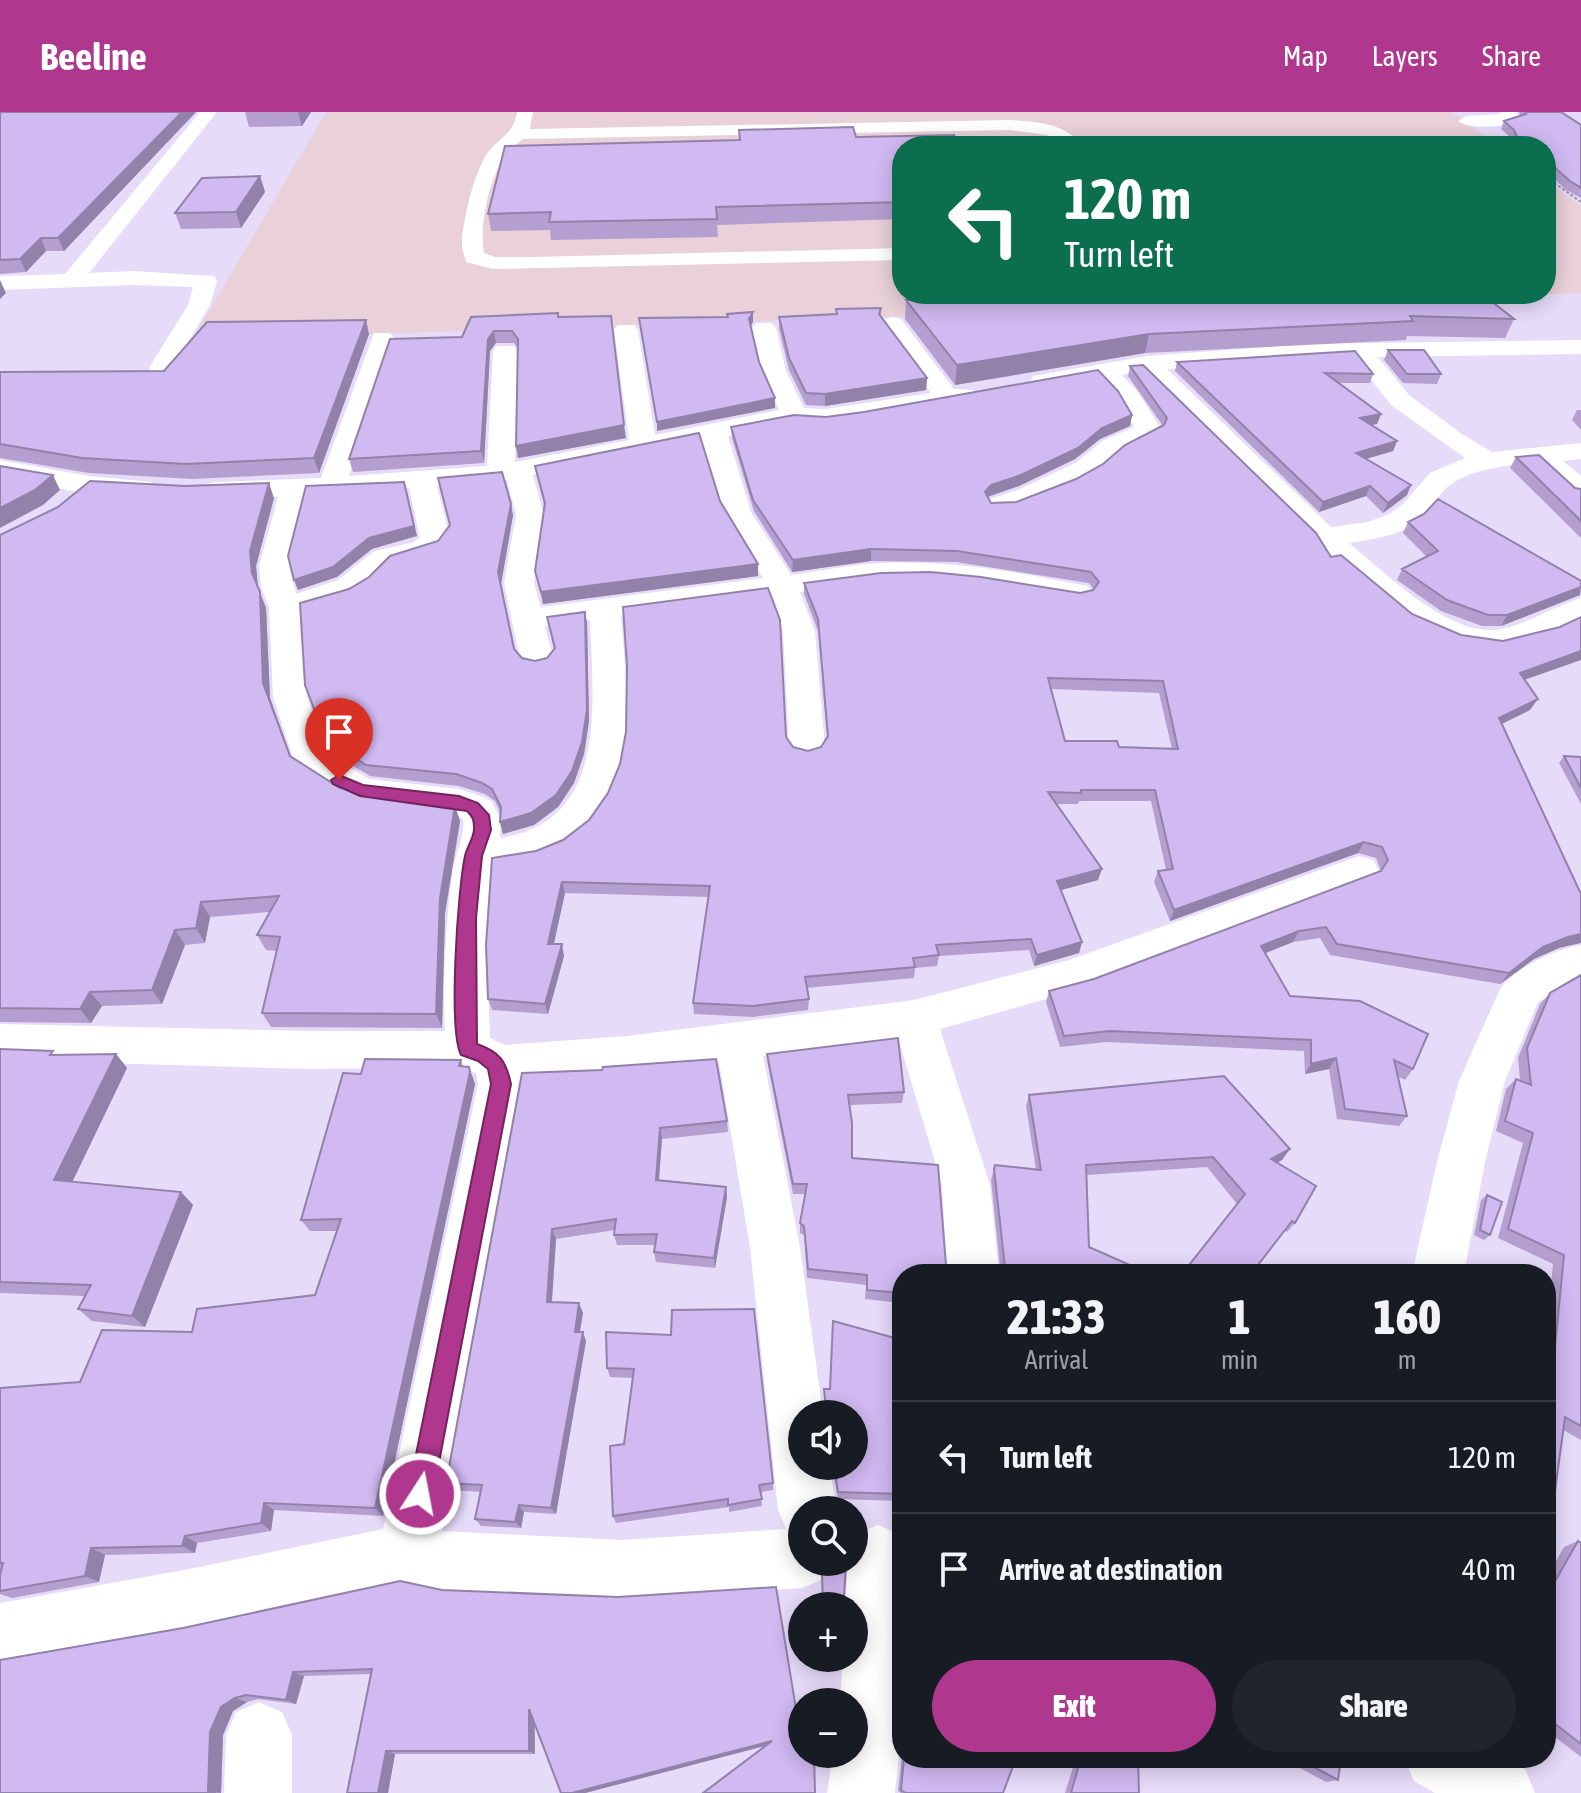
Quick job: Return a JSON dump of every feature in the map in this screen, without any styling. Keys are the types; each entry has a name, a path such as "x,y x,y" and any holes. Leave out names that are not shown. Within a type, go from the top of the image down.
{"street":[{"path":"72,280 209,112"},
{"path":"520,134 525,112"},
{"path":"1467,121 1504,122 1512,119 1508,112"},
{"path":"892,254 533,263 483,261 474,257 471,250 480,202 496,153 520,134 1010,125 1048,129 1062,136"},
{"path":"0,283 171,278 206,281 199,305 161,368"},
{"path":"893,324 948,398"},
{"path":"764,328 774,371 794,415"},
{"path":"626,330 643,446"},
{"path":"332,485 382,338"},
{"path":"1544,346 1581,373"},
{"path":"192,490 294,488 510,472 794,415 825,417 1147,363 1303,351 1581,347"},
{"path":"505,351 510,472 530,515 528,539 519,571 525,619 537,660"},
{"path":"1360,351 1400,400 1453,440 1489,461"},
{"path":"1147,363 1324,537 1419,616 1468,637 1496,640 1541,629 1581,608"},
{"path":"1000,505 1030,495 1087,468 1112,447 1149,430 1128,396 1103,369"},
{"path":"713,431 727,487 737,512 781,583 799,631 807,748"},
{"path":"1324,537 1383,527 1409,515 1435,482 1448,474 1489,461 1581,451"},
{"path":"1541,455 1581,491"},
{"path":"0,468 89,484 161,489"},
{"path":"285,607 348,588 361,580 371,565 386,556 423,550 432,544 435,537 421,480"},
{"path":"63,507 89,484"},
{"path":"294,488 274,566 277,587 285,607 287,682 312,761 360,791 459,802 472,807 481,815 483,830 474,856 468,918 465,1013 482,1057 501,1084 408,1554"},
{"path":"525,619 881,572 942,573 1009,580 1077,593"},
{"path":"474,856 550,840 580,817 593,798 602,777 608,724 605,608"},
{"path":"0,1042 482,1057 626,1055 738,1042 914,1018 1074,975 1359,870"},
{"path":"1440,1264 1482,1081 1521,991 1573,963 1581,962"},
{"path":"914,1018 966,1185 972,1264"},
{"path":"738,1042 775,1247 805,1496"},
{"path":"0,1634 195,1599 408,1554 449,1563 622,1570 788,1559"},
{"path":"861,1793 873,1698 878,1556"},
{"path":"1425,1793 1426,1768"},
{"path":"1455,1768 1501,1793"}],"path":[{"path":"1556,184 1581,202"}],"shaded area":[{"path":"326,112 1452,112 1485,136 892,136 892,304 1256,304 192,340"},
{"path":"1556,187 1581,206 1581,293 1556,294"}],"building":[{"path":"2,112 182,112 58,238 41,238 20,259 0,260"},
{"path":"1561,112 1581,125 1581,188 1556,169 1556,136 1517,136 1504,121 1526,114"},
{"path":"853,127 856,137 892,136 892,202 716,207 717,219 549,222 551,212 488,214 505,146 740,140 739,130"},
{"path":"260,176 236,212 175,213 202,178"},
{"path":"909,304 1495,304 1514,319 1410,316 1413,321 1149,334 957,365"},
{"path":"881,308 879,314 927,378 825,394 806,393 789,358 779,317 837,314 836,309"},
{"path":"753,312 749,319 759,362 775,398 657,422 639,318 728,317 727,314"},
{"path":"558,313 558,317 611,316 624,425 516,446 518,339 512,331 494,331 488,339 481,451 349,459 390,339 462,337 471,317"},
{"path":"366,320 314,458 186,464 82,458 0,444 0,372 164,371 207,322"},
{"path":"1388,350 1424,350 1441,374 1407,374"},
{"path":"1355,351 1373,374 1325,373 1381,414 1360,418 1397,441 1356,453 1411,485 1388,503 1370,486 1323,502 1177,362"},
{"path":"1143,365 1316,533 1331,557 1341,555 1412,614 1461,635 1503,641 1560,627 1581,617 1581,651 1520,673 1538,699 1499,718 1581,894 1581,934 1543,947 1509,973 1337,944 1326,927 1299,931 1261,946 1290,996 1360,1001 1428,1034 1413,1069 1394,1060 1407,1116 1345,1109 1336,1058 1311,1064 1311,1040 1110,1031 1064,1036 1049,991 1094,979 1381,871 1388,860 1382,847 1364,842 1174,910 1158,871 1173,869 1155,790 1048,792 1102,869 1057,881 1082,942 1037,955 1031,939 936,945 939,955 913,958 915,967 805,977 809,999 753,1006 693,1003 710,886 562,882 548,944 562,944 545,1004 488,999 486,945 492,858 536,851 563,840 589,820 608,793 620,764 626,732 627,666 623,607 768,588 780,620 786,737 793,747 808,751 821,747 828,736 818,619 804,583 881,573 931,572 1080,593 1093,590 1099,582 1091,572 957,551 871,549 793,560 753,500 731,427 794,415 826,417 864,412 1098,370 1118,391 1132,415 1102,428 1078,448 1021,475 991,485 985,492 991,503 1016,502 1076,479 1103,464 1125,445 1164,425 1167,418 1130,366","holes":["1048,678 1163,681 1178,749 1119,747 1117,741 1065,741"]},
{"path":"699,433 720,501 758,564 541,592 535,571 545,503 535,466"},
{"path":"1539,455 1575,488 1581,489 1581,521 1516,457"},
{"path":"0,466 53,475 35,490 0,508"},
{"path":"502,472 511,504 498,572 514,649 522,658 535,661 547,658 555,648 547,617 585,612 587,710 582,742 572,771 556,795 531,813 500,822 501,807 492,789 482,783 456,774 366,765 326,740 305,685 300,603 349,589 369,577 390,556 438,541 450,525 438,478"},
{"path":"90,481 185,486 269,483 250,551 252,573 260,592 263,683 290,756 340,788 448,802 455,806 440,898 436,1014 262,1013 280,937 257,935 279,896 201,902 196,928 175,930 152,990 90,992 80,1009 0,1008 0,535 58,507"},
{"path":"404,482 414,526 369,538 333,567 294,580 288,556 306,486"},
{"path":"1438,499 1581,581 1581,587 1507,615 1488,615 1447,600 1402,569 1438,551 1408,522 1424,514"},
{"path":"1564,756 1581,757 1581,788"},
{"path":"1581,975 1581,1426 1565,1417 1556,1483 1556,1337 1564,1255 1508,1229 1533,1133 1505,1121 1516,1079 1531,1085 1527,1048 1550,993"},
{"path":"898,1038 904,1092 848,1095 852,1158 938,1165 946,1264 892,1264 892,1292 867,1290 867,1275 808,1269 804,1226 800,1223 807,1184 793,1184 767,1054"},
{"path":"0,1049 53,1051 50,1055 116,1054 54,1180 181,1192 132,1316 78,1309 91,1285 0,1282"},
{"path":"365,1059 461,1060 459,1066 469,1067 470,1072 375,1508 264,1503 261,1523 185,1536 182,1546 91,1548 85,1576 0,1591 3,1563 0,1563 0,1388 80,1382 102,1330 192,1332 197,1309 315,1295 341,1219 301,1220 343,1073 361,1074"},
{"path":"716,1059 727,1121 660,1128 656,1180 726,1187 714,1258 654,1252 657,1234 614,1235 616,1219 552,1229 547,1302 579,1303 575,1332 583,1332 551,1508 519,1505 515,1522 475,1519 482,1485 446,1483 522,1073 602,1070 603,1067"},
{"path":"1224,1076 1290,1149 1271,1159 1316,1186 1295,1223 1292,1221 1259,1264 1190,1264 1245,1194 1213,1157 1086,1165 1089,1247 1127,1264 1005,1264 994,1169 995,1165 1041,1170 1029,1095"},
{"path":"1487,1195 1502,1202 1490,1235 1480,1230"},
{"path":"754,1309 773,1483 759,1485 762,1499 728,1505 728,1499 613,1516 610,1446 624,1444 634,1369 607,1368 606,1332 671,1335 672,1310"},
{"path":"833,1321 892,1337 892,1494 838,1492 836,1480 868,1480 868,1400 825,1400 824,1389 830,1389"},
{"path":"1578,1541 1581,1543 1581,1744 1556,1725 1556,1580"},
{"path":"822,1576 845,1576 844,1592 823,1592"},
{"path":"400,1581 442,1590 618,1597 776,1587 793,1688 788,1688 788,1768 814,1768 815,1793 703,1793 772,1741 572,1793 561,1793 529,1709 529,1751 386,1751 378,1793 347,1793 372,1669 293,1672 286,1700 246,1695 221,1707 210,1732 208,1791 216,1793 0,1793 0,1660 183,1628"},
{"path":"903,1768 1012,1768 1003,1793 906,1793 901,1790"},
{"path":"1078,1768 1138,1768 1139,1793 1071,1793"},
{"path":"1316,1768 1340,1768 1338,1780"}],"route":[{"path":"339,780 360,791 459,802 481,815 483,830 474,856 468,918 465,1013 468,1049 485,1055 497,1065 501,1084 420,1494"}]}
